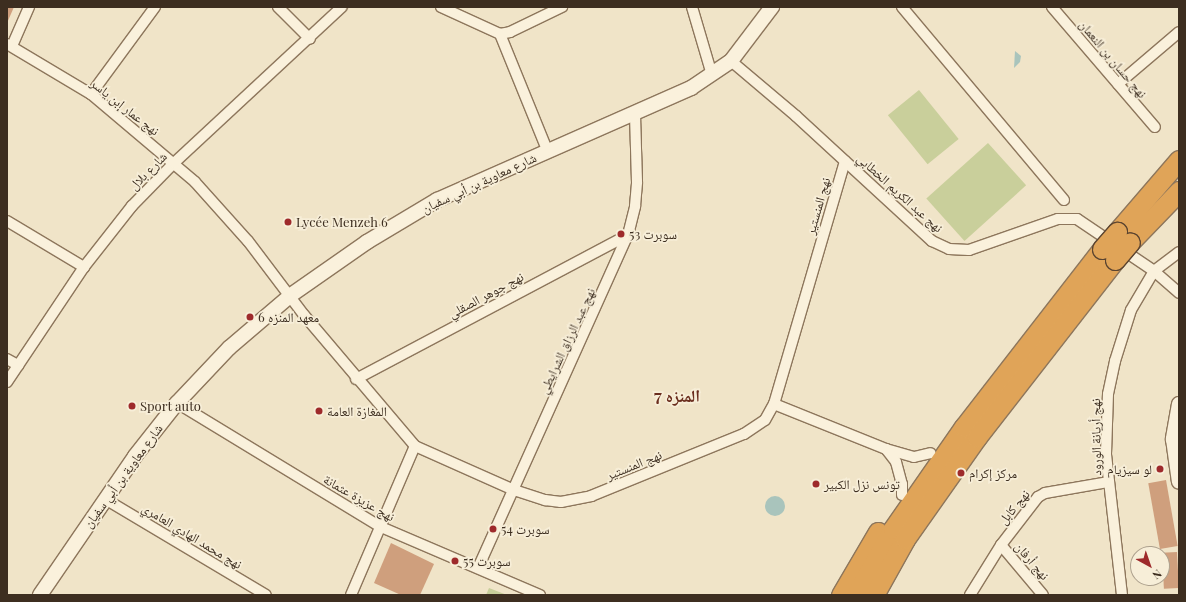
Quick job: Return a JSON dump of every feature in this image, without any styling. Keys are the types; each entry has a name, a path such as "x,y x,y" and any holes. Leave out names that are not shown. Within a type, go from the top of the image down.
{"highway":[{"path":"874,595 906,539 977,437 1179,160"},
{"path":"1123,237 1179,191"},
{"path":"841,595 857,564 931,453 1026,344 1109,255"},
{"path":"856,595 893,529 1026,344"}],"main road":[{"name":"شارع معاوية بن أبي سفيان","path":"40,595 105,499 177,403 228,348 291,295 367,242 437,200 635,113 712,75 731,61 752,36 772,7"},
{"path":"1179,404 1173,439 1179,482"}],"street":[{"path":"9,45 29,7"},
{"path":"91,94 155,7"},
{"path":"278,7 310,39"},
{"name":"شارع بلال","path":"7,382 84,267 132,206 174,163 310,39 342,7"},
{"path":"441,7 500,34 510,32 562,7"},
{"path":"692,7 712,75"},
{"name":"نهج حسان بن النعمان","path":"1052,7 1155,127"},
{"path":"904,8 956,74 1064,200"},
{"path":"1118,84 1179,32"},
{"path":"500,34 548,150"},
{"name":"نهج عمار إبن ياسر","path":"9,45 91,94 174,163 248,241 291,295"},
{"name":"نهج عبد الكريم الخطابي","path":"731,61 845,161 932,241 950,249 969,250 1068,218 1086,223 1154,271 1179,293"},
{"name":"نهج عبد الرزاق الشرايطي","path":"478,568 628,235 635,206 637,182 635,113"},
{"name":"نهج المنستير","path":"291,295 304,314 356,379 415,446 514,490 545,500 576,501 744,434 766,420 774,404 845,161"},
{"path":"7,221 84,267"},
{"name":"نهج جوهر الصقلي","path":"356,379 628,235"},
{"name":"نهج أريانة الورود","path":"1122,595 1109,482 1106,430 1110,381 1131,310 1154,271 1179,252"},
{"path":"7,359 18,365"},
{"name":"نهج عزيزة عثمانة","path":"177,403 381,527 540,595"},
{"path":"774,404 886,449 914,457 931,453"},
{"path":"351,595 415,446"},
{"path":"886,449 896,462 902,484 902,495"},
{"name":"نهج كابل","path":"970,595 1001,544 1032,503 1045,493 1109,482"},
{"name":"نهج محمد الهادي العامري","path":"105,499 266,595"},
{"name":"نهج أرفان","path":"1001,544 1043,595"}],"green space":[{"path":"919,90 959,139 928,164 888,115"},
{"path":"988,143 1026,185 964,241 926,199"},
{"path":"489,588 507,595 486,595"}],"water":[{"path":"1015,51 1021,56 1020,62 1014,68"},
{"path":"775,496 782,499 785,506 782,513 775,516 768,513 765,506 768,499"}],"building":[{"path":"7,7 14,7 7,23"},
{"path":"1166,480 1178,546 1170,547 1170,546 1159,546 1148,483"},
{"path":"391,543 434,564 420,595 401,595 374,583"},
{"path":"1170,552 1177,552 1179,588 1164,589 1164,586 1170,586"}],"place":[{"name":"Lycée Menzeh 6","path":"288,222"},
{"name":"سوبرت 53","path":"621,234"},
{"name":"معهد المنزه 6","path":"250,317"},
{"name":"Sport auto","path":"132,406"},
{"name":"المغازة العامة","path":"319,411"},
{"name":"لو سيزيام","path":"1160,469"},
{"name":"مركز إكرام","path":"961,473"},
{"name":"تونس نزل الكبير","path":"816,484"},
{"name":"سوبرت 54","path":"493,529"},
{"name":"سوبرت 55","path":"455,561"}],"district":[{"name":"المنزه 7","path":"677,396"}]}
